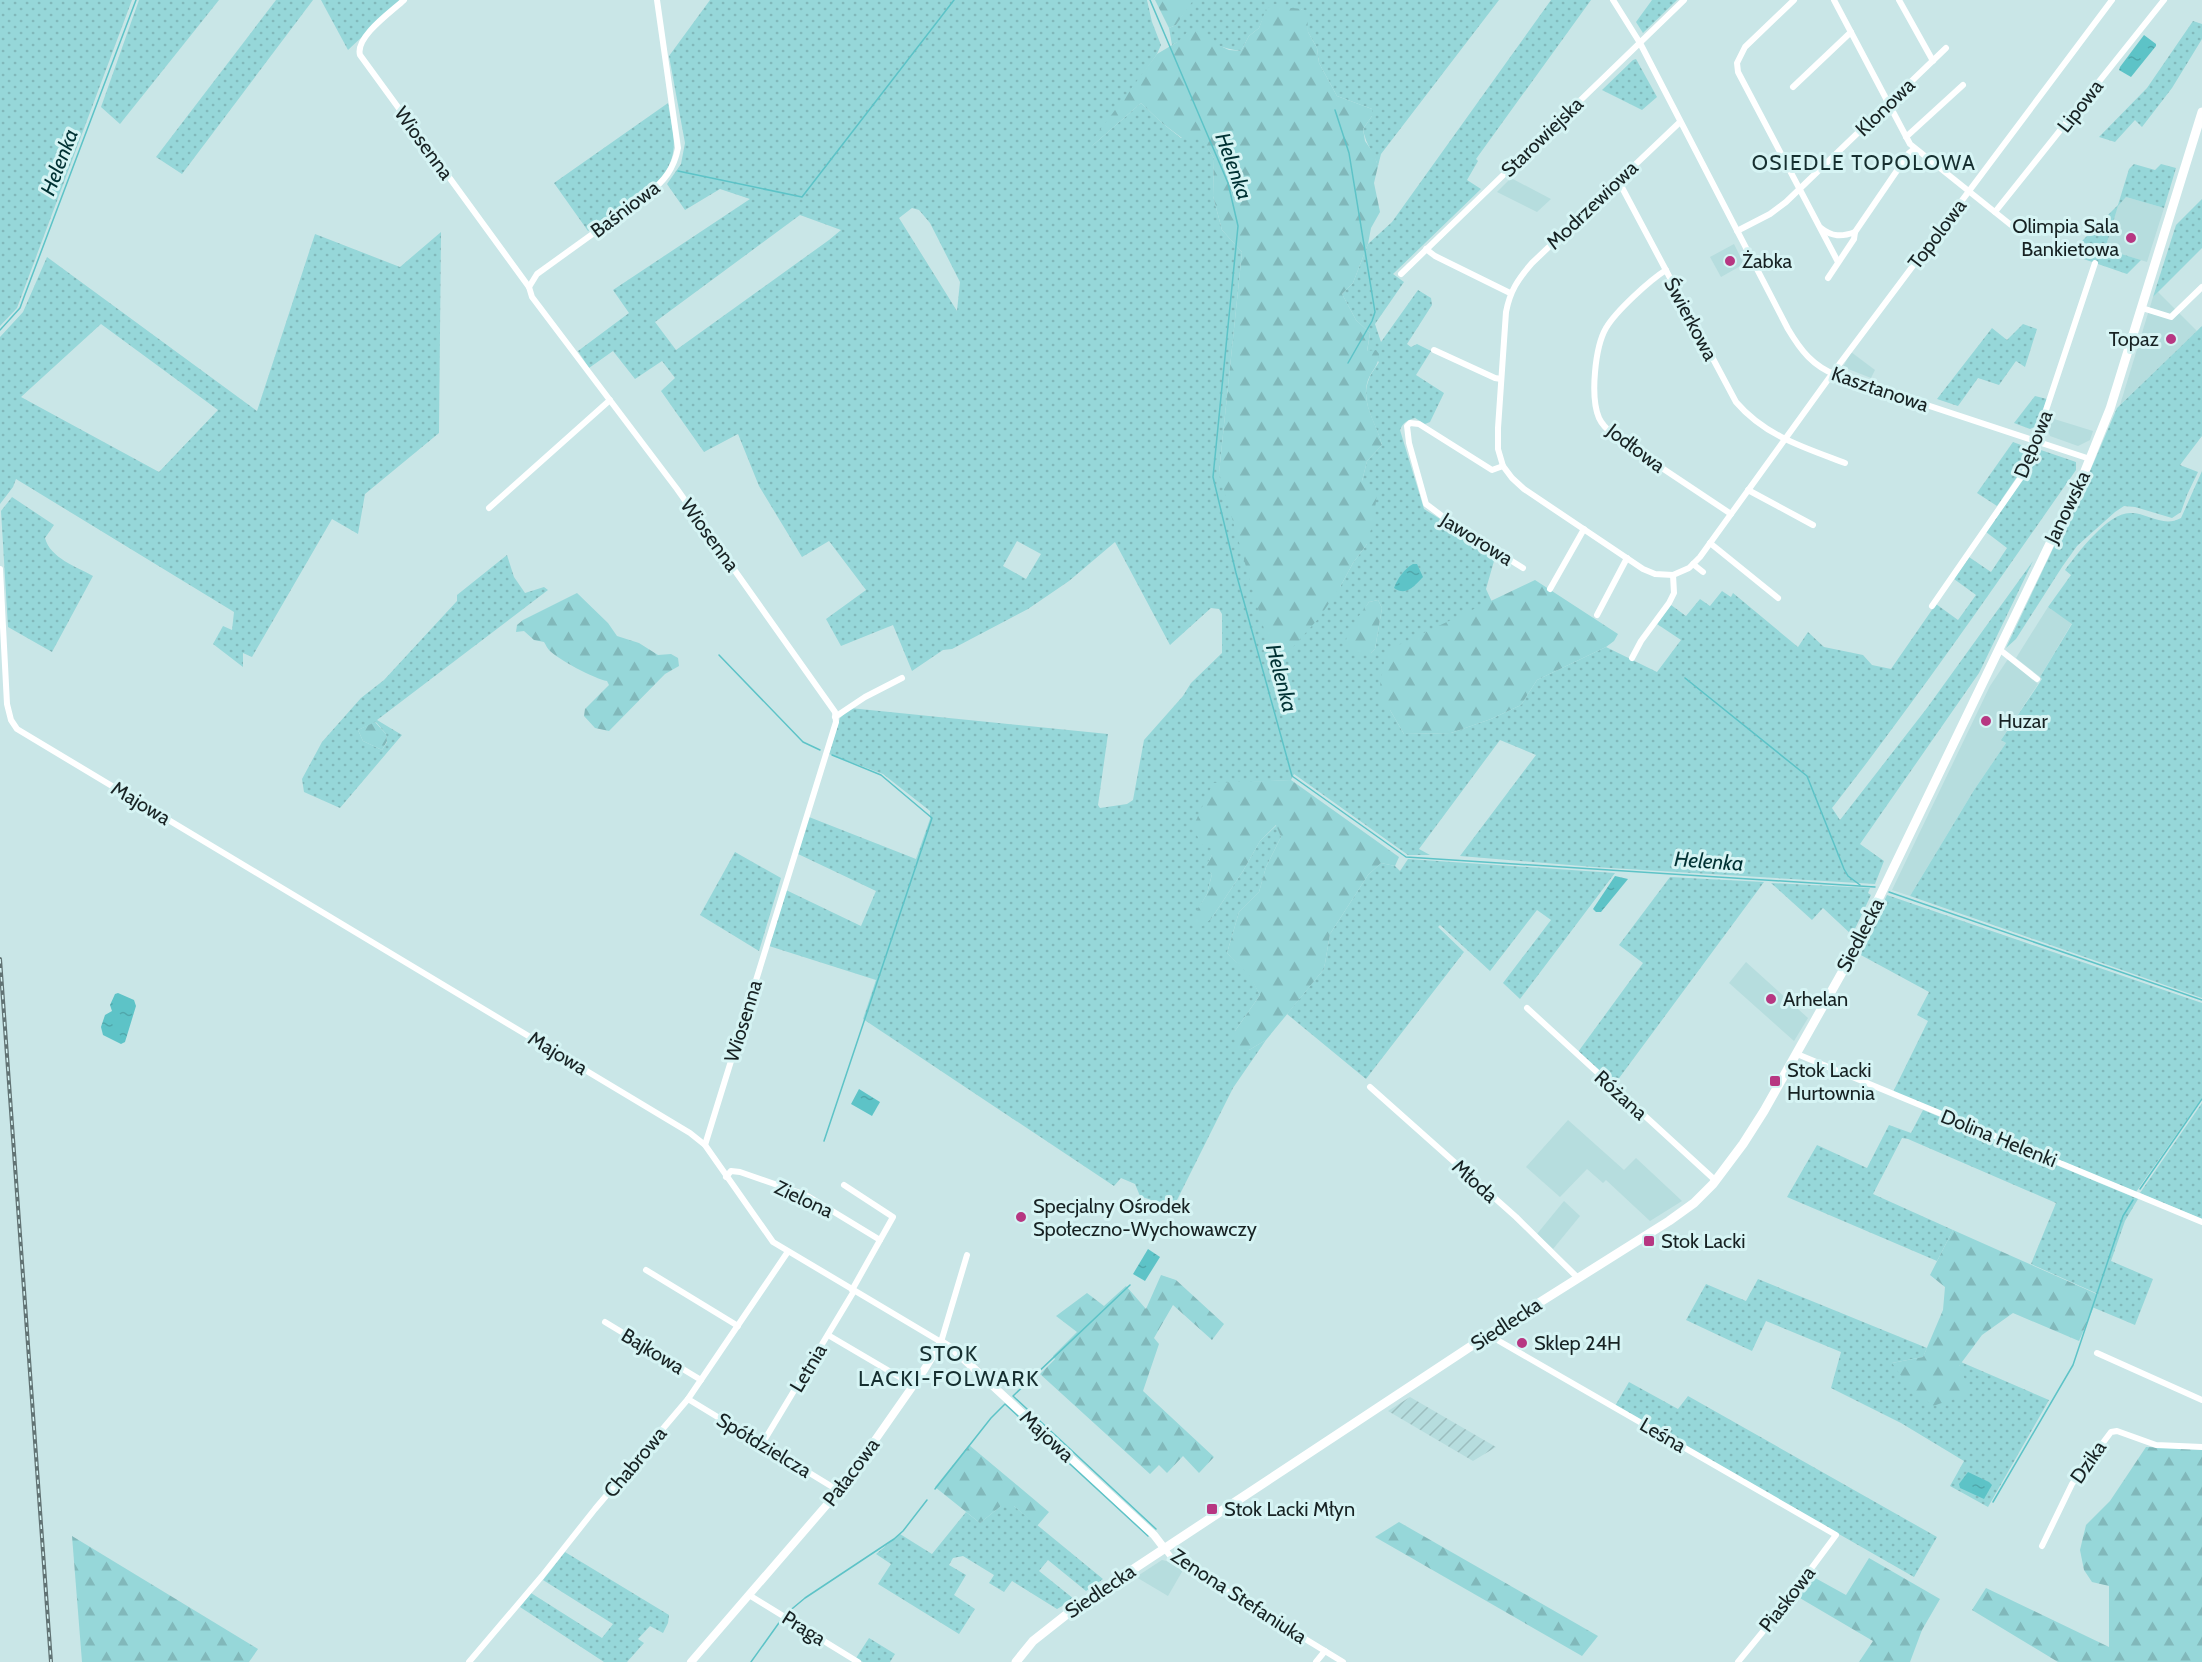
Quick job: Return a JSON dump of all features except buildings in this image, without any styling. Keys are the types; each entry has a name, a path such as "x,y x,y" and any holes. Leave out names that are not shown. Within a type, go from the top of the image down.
{"main road":[{"name":"Janowska","path":"1886,883 2090,459 2108,415 2202,112"},
{"name":"Siedlecka","path":"1016,1662 1033,1641 1054,1622 1491,1333 1694,1203 1716,1181 1743,1144 1797,1054 1849,960 1886,883"}],"street":[{"name":"Wiosenna","path":"404,0 362,39 358,49 360,55 529,287 532,297 830,702 835,717 836,722 705,1145"},
{"name":"Baśniowa","path":"529,287 537,274 648,194 671,171 678,148 657,0"},
{"name":"Kasztanowa","path":"1613,0 1640,43 1798,346 1814,363 1832,374 2090,459"},
{"name":"Starowiejska","path":"1401,274 1684,0"},
{"path":"1794,0 1745,47 1737,63 1738,72 1838,262"},
{"path":"1834,0 1914,149 2011,225"},
{"path":"1899,0 1933,61"},
{"name":"Topolowa","path":"1673,575 1693,564 1710,543 1832,374 2112,0"},
{"name":"Lipowa","path":"1995,212 2164,0"},
{"path":"1793,87 1851,32"},
{"name":"Klonowa","path":"1737,231 1770,214 1799,189 1946,48"},
{"path":"1906,137 1911,135 1963,85"},
{"name":"Modrzewiowa","path":"1503,466 1498,449 1506,312 1510,293 1518,278 1532,263 1680,122"},
{"path":"1828,278 1854,239 1855,232 1914,149"},
{"name":"Świerkowa","path":"1618,180 1736,402 1762,427 1785,440"},
{"path":"1819,225 1828,233 1838,236 1855,232"},
{"path":"1426,249 1435,256 1510,293"},
{"name":"Dębowa","path":"1932,606 2026,470 2095,263"},
{"name":"Jodłowa","path":"1666,270 1614,317 1606,328 1598,352 1595,407 1605,428 1731,514"},
{"path":"2142,308 2171,316 2202,287"},
{"path":"1434,350 1501,379"},
{"path":"489,508 610,400"},
{"name":"Jaworowa","path":"1503,466 1492,470 1419,424 1410,423 1407,426 1409,443 1426,504 1454,525 1523,568"},
{"path":"1785,440 1845,463"},
{"path":"1503,466 1524,489 1627,558 1652,573 1673,575 1674,593 1632,658"},
{"path":"1748,490 1813,525"},
{"path":"1550,589 1584,529"},
{"path":"1710,543 1778,598"},
{"path":"1597,615 1627,558"},
{"path":"1693,564 1703,572"},
{"name":"Majowa","path":"0,569 8,704 11,720 17,729 690,1133 705,1145 759,1226 773,1242 941,1342 963,1358 1154,1535 1164,1548"},
{"path":"1999,649 2037,679"},
{"path":"835,717 865,697 902,678"},
{"name":"Różana","path":"1527,1008 1716,1181"},
{"name":"Dolina Helenki","path":"1797,1054 2202,1222"},
{"name":"Młoda","path":"1370,1087 1516,1217 1578,1278"},
{"name":"Zielona","path":"726,1177 731,1171 740,1172 806,1195 880,1240"},
{"name":"Letnia","path":"762,1444 828,1335 893,1216 844,1185"},
{"name":"Chabrowa","path":"469,1662 688,1399 787,1252"},
{"name":"Pałacowa","path":"691,1662 839,1491 913,1385 941,1342 967,1255"},
{"path":"646,1270 738,1326"},
{"name":"Bajkowa","path":"605,1322 701,1380"},
{"name":"Leśna","path":"1491,1333 1498,1341 1836,1535"},
{"path":"828,1335 913,1385"},
{"path":"2097,1353 2202,1400"},
{"name":"Spółdzielcza","path":"688,1399 839,1491"},
{"name":"Dzika","path":"2042,1546 2072,1484 2110,1432 2117,1431 2156,1445 2202,1447"},
{"name":"Piaskowa","path":"1738,1662 1779,1612 1836,1535"},
{"name":"Zenona Stefaniuka","path":"1164,1548 1171,1557 1343,1662"},
{"name":"Praga","path":"749,1595 858,1662"},
{"path":"1316,1662 1325,1651"}],"shaded area":[{"path":"1511,178 1551,199 1537,212 1497,192"},
{"path":"2126,197 2164,208 2147,262 2105,249 2118,205"},
{"path":"1734,244 1744,264 1721,277 1710,257"},
{"path":"2158,292 2197,331 2120,405 2153,297"},
{"path":"1851,352 1875,370 1871,378 1843,367"},
{"path":"2051,418 2093,431 2090,440 2078,446 2050,436 2047,429"},
{"path":"2048,607 2072,623 2040,677 2016,658"},
{"path":"2008,659 2038,684 2001,740 2006,743 1974,790 1910,896 1892,890 1990,686"},
{"path":"1746,962 1808,1018 1794,1041 1729,983"},
{"path":"1568,1120 1624,1170 1636,1158 1682,1201 1650,1221 1606,1180 1603,1183 1587,1169 1560,1197 1526,1167"},
{"path":"1564,1201 1580,1216 1553,1249 1537,1234"},
{"path":"1410,1397 1496,1447 1473,1461 1388,1411"},
{"path":"1162,1560 1171,1562 1183,1570 1168,1596 1136,1577"}],"green space":[{"path":"0,0 132,0 17,308 0,326"},
{"path":"139,0 219,0 120,124 101,107"},
{"path":"276,0 313,0 182,174 156,157"},
{"path":"321,0 401,0 348,50"},
{"path":"710,0 1147,0 1161,45 1092,146 1141,103 1181,138 1201,137 1214,158 1213,196 1222,230 1242,252 1219,473 1340,587 1367,544 1362,481 1367,461 1382,445 1366,396 1369,379 1379,362 1367,352 1370,333 1356,320 1342,294 1353,283 1368,244 1392,222 1551,0 1591,0 1476,159 1478,161 1467,180 1481,189 1393,274 1404,282 1375,324 1381,342 1418,290 1431,298 1432,305 1407,344 1411,347 1417,344 1431,351 1416,375 1444,393 1430,422 1425,424 1415,418 1406,422 1400,430 1424,509 1496,554 1486,589 1492,602 1386,652 1390,710 1404,734 1451,733 1491,719 1521,705 1537,680 1606,647 1657,672 1681,640 1657,624 1671,605 1686,616 1700,599 1710,606 1722,591 1731,597 1733,593 1798,647 1808,632 1824,647 1863,655 1872,665 1891,669 1936,604 1958,620 1976,595 1954,579 1969,557 1991,572 2007,548 1986,532 2033,466 2038,449 2076,462 2076,470 1926,683 1832,808 1840,820 1927,708 2033,561 1979,673 1860,844 1884,861 1875,884 1594,867 1460,856 1536,755 1500,740 1419,849 1430,855 1408,855 1294,774 1291,780 1213,784 1212,855 1206,866 1212,874 1207,894 1190,923 1211,919 1260,841 1277,825 1281,837 1266,867 1259,892 1239,912 1227,953 1250,975 1260,995 1235,1031 1249,1050 1266,1040 1233,1088 1173,1208 1140,1196 1135,1184 1121,1178 1114,1186 863,1019 876,980 769,946 786,890 861,926 876,891 798,854 809,817 916,859 930,819 930,811 883,774 829,754 840,718 850,708 1108,734 1098,805 1100,808 1127,804 1133,800 1144,740 1183,696 1191,683 1222,653 1222,614 1219,609 1211,608 1170,645 1115,542 1069,581 1028,609 952,649 943,650 912,671 893,625 841,646 826,619 866,590 829,541 802,557 759,486 738,434 704,452 661,391 675,378 662,361 635,379 613,351 589,368 578,351 629,313 613,290 750,199 720,189 685,210 667,184 681,164 685,143 669,56","holes":["912,208 919,210 930,223 960,282 957,311 899,218","800,215 841,230 676,350 655,322","1017,541 1041,554 1026,579 1003,566","1378,600 1382,608 1375,649 1371,653 1360,616 1369,602"]},
{"path":"1155,0 1192,0 1192,2 1176,25 1169,28"},
{"path":"1192,0 1499,0 1381,154 1378,166 1363,129 1372,116 1372,109 1337,96 1319,63 1317,48 1308,32 1302,9 1267,9 1259,28 1249,36 1241,51 1197,41 1172,45 1169,28 1176,25"},
{"path":"1652,0 1677,0 1643,33 1636,22"},
{"path":"1275,4 1307,11 1308,32 1317,48 1319,63 1337,96 1372,109 1372,116 1363,129 1365,141 1374,154 1378,166 1374,183 1380,212 1371,228 1368,244 1353,283 1342,294 1356,320 1370,333 1367,351 1376,350 1379,354 1377,364 1368,380 1366,397 1382,445 1367,461 1362,481 1377,492 1374,518 1367,544 1319,618 1275,667 1219,473 1242,252 1222,230 1213,196 1214,158 1201,138 1182,138 1141,103 1085,150 1157,54 1179,41 1190,29 1212,36 1216,44 1229,50 1241,51 1249,36 1259,28 1266,9"},
{"path":"2193,21 2202,24 2202,39 2172,88 2142,127 2135,120 2115,142 2099,137 2147,88"},
{"path":"1636,59 1657,97 1642,110 1602,90"},
{"path":"668,103 674,144 666,172 658,182 588,231 554,183"},
{"path":"2134,164 2155,170 2161,164 2176,168 2164,208 2126,197 2118,206 2105,249 2141,260 2127,274 2069,254 2118,205 2129,169"},
{"path":"2202,199 2202,248 2153,297 2176,225"},
{"path":"441,232 439,433 365,494 358,534 332,519 252,657 243,653 243,667 213,644 223,626 232,630 234,612 16,479 0,504 0,337 23,312 47,257 257,411 315,234 400,267","holes":["101,324 218,410 159,472 21,397"]},
{"path":"2023,324 2037,329 2025,367 2016,361 1999,385 1978,378 1958,406 1937,399 1992,328 2007,340"},
{"path":"2202,326 2202,436 2180,465 2198,472 2181,512 2172,518 2124,506 2115,512 2077,546 2016,639 2006,648 2117,408"},
{"path":"2035,396 2047,399 2037,426 2030,429 2014,423"},
{"path":"2013,442 2029,448 2021,471 1997,506 1977,493"},
{"path":"2202,471 2202,998 1910,896 1974,790 2006,743 2001,740 2042,679 2040,677 2072,624 2048,607 2071,575 2065,570 2103,526 2122,514 2137,514 2162,521 2174,521 2181,518"},
{"path":"12,497 54,525 45,538 52,551 93,576 52,652 8,627 1,511"},
{"path":"507,555 514,577 525,593 544,587 548,590 377,720 402,735 340,808 304,792 302,779 322,742 361,698 384,680 457,601 457,595","holes":["376,722 386,734 387,742 382,750 363,741 358,730"]},
{"path":"1535,580 1618,634 1614,641 1537,680 1521,705 1491,719 1451,733 1404,734 1390,710 1381,707 1380,686 1386,651"},
{"path":"577,593 608,623 617,636 639,643 658,655 671,654 678,658 679,666 665,674 609,731 595,728 584,716 585,709 609,685 607,681 594,677 553,654 544,642 534,640 524,631 516,632 517,625 523,620"},
{"path":"1378,600 1382,608 1375,649 1371,653 1360,653 1348,648 1345,645 1348,631 1369,602"},
{"path":"375,722 386,734 387,741 382,750 363,741 358,730"},
{"path":"1291,780 1399,857 1395,866 1381,863 1368,875 1330,934 1324,969 1266,1040 1249,1050 1235,1049 1235,1031 1260,995 1249,975 1227,953 1239,912 1259,892 1266,867 1281,837 1276,825 1260,841 1211,919 1198,929 1189,923 1207,894 1212,874 1205,867 1212,855 1211,848 1201,844 1193,827 1213,783"},
{"path":"735,852 781,878 759,951 700,915"},
{"path":"1408,859 1615,873 1520,999 1503,983 1551,920 1537,910 1490,971 1440,925 1438,927 1464,952 1366,1079 1287,1014 1324,969 1330,934 1368,875 1381,863 1395,866 1400,871"},
{"path":"1670,877 1764,882 1614,1085 1578,1052 1643,963 1619,945"},
{"path":"1771,883 1870,888 1868,893 1871,895 1852,935 1823,908 1812,920"},
{"path":"1887,895 2202,1003 2202,1098 2136,1192 1893,1092 1928,1021 1917,1015 1929,992 1859,954"},
{"path":"2202,1103 2202,1219 2140,1193"},
{"path":"1923,1110 2138,1199 2125,1221 2111,1261 2153,1279 2135,1325 2092,1307 2098,1294 2031,1264 2056,1203 1908,1139 1902,1138 1873,1194 1953,1230 1937,1261 1787,1197 1817,1145 1867,1168 1889,1125 1911,1133"},
{"path":"1953,1230 2099,1295 2079,1341 2013,1313 1982,1335 1959,1366 1971,1393 1933,1406 1908,1386 1892,1363 1923,1357 1943,1310 1945,1287 1930,1275"},
{"path":"1161,1275 1176,1280 1224,1324 1212,1340 1173,1305 1154,1338 1159,1344 1143,1391 1214,1457 1199,1473 1183,1456 1167,1473 1159,1465 1150,1474 1040,1374 1055,1359 1053,1356 1077,1332 1056,1316 1087,1293 1104,1306 1126,1286 1146,1309"},
{"path":"1758,1279 1927,1348 1923,1357 1892,1363 1959,1366 1961,1362 2049,1400 1988,1507 1950,1486 1964,1461 1901,1423 1831,1388 1841,1352 1766,1321 1752,1351 1686,1320 1706,1284 1746,1301"},
{"path":"1629,1382 1678,1409 1688,1396 1937,1537 1914,1577 1615,1406"},
{"path":"969,1445 1049,1512 1037,1526 1014,1506 1001,1506 980,1523 935,1487"},
{"path":"2146,1447 2202,1449 2202,1662 2058,1662 1972,1610 1986,1588 2109,1647 2109,1586 2092,1582 2084,1570 2080,1550 2086,1525 2110,1501"},
{"path":"1001,1506 1014,1506 1103,1579 1086,1591 1048,1560 1039,1571 1074,1599 1057,1609 1012,1581 1004,1592 989,1583 994,1575 963,1556 953,1558 949,1565 966,1575 954,1595 975,1609 959,1634 878,1584 891,1564 876,1554 900,1534 932,1554 966,1512 980,1523"},
{"path":"1399,1522 1598,1636 1582,1656 1375,1537"},
{"path":"72,1536 258,1649 249,1662 82,1662"},
{"path":"565,1552 669,1615 663,1633 650,1626 638,1639 644,1643 627,1662 604,1662 520,1607 531,1593 602,1638 613,1624 543,1580"},
{"path":"1869,1558 1940,1599 1922,1630 1910,1662 1859,1662 1873,1641 1793,1594 1808,1574 1846,1595"},
{"path":"869,1638 895,1654 890,1662 863,1662 856,1658"}],"water":[{"path":"2144,35 2156,46 2131,77 2119,70"},
{"path":"1413,564 1417,564 1423,577 1407,591 1394,588 1402,574"},
{"path":"1615,876 1628,879 1601,912 1596,912 1593,909"},
{"path":"118,993 134,1000 136,1006 125,1042 121,1044 103,1035 101,1027 105,1015 112,1011 110,1005 115,994"},
{"path":"859,1089 880,1102 872,1116 851,1104"},
{"path":"1148,1249 1160,1257 1145,1281 1133,1274"},
{"path":"1968,1472 1992,1485 1984,1499 1960,1488 1959,1484"}],"waterway":[{"name":"Helenka","path":"0,330 20,308 136,0"},
{"path":"678,171 802,197 954,0"},
{"name":"Helenka","path":"1150,0 1228,183 1238,226 1213,477 1236,573 1292,776 1406,857 1875,887"},
{"path":"1335,110 1349,153 1375,312 1348,363"},
{"path":"719,655 803,742 820,750"},
{"path":"1685,678 1807,776 1844,869 1848,876 1860,885"},
{"path":"824,1141 932,818 881,775 832,755"},
{"name":"Helenka","path":"1889,892 2202,1000"},
{"path":"2140,1189 2202,1099"},
{"path":"1993,1502 2073,1365 2123,1216 2133,1200"},
{"path":"1130,1285 1013,1396 1156,1529"},
{"path":"935,1489 991,1418 1005,1404 1148,1536"},
{"path":"787,1613 805,1598 894,1539 927,1500"},
{"path":"751,1662 781,1620"}],"railway":[{"path":"0,959 51,1662"}],"place":[{"name":"Olimpia Sala Bankietowa","path":"2131,238"},
{"name":"Żabka","path":"1730,261"},
{"name":"Topaz","path":"2171,339"},
{"name":"Huzar","path":"1986,721"},
{"name":"Arhelan","path":"1771,999"},
{"name":"Stok Lacki Hurtownia","path":"1775,1081"},
{"name":"Specjalny Ośrodek Społeczno-Wychowawczy","path":"1021,1217"},
{"name":"Stok Lacki","path":"1649,1241"},
{"name":"Sklep 24H","path":"1522,1343"},
{"name":"Stok Lacki Młyn","path":"1212,1509"}],"district":[{"name":"OSIEDLE TOPOLOWA","path":"1864,162"},
{"name":"STOK LACKI-FOLWARK","path":"949,1366"}]}
